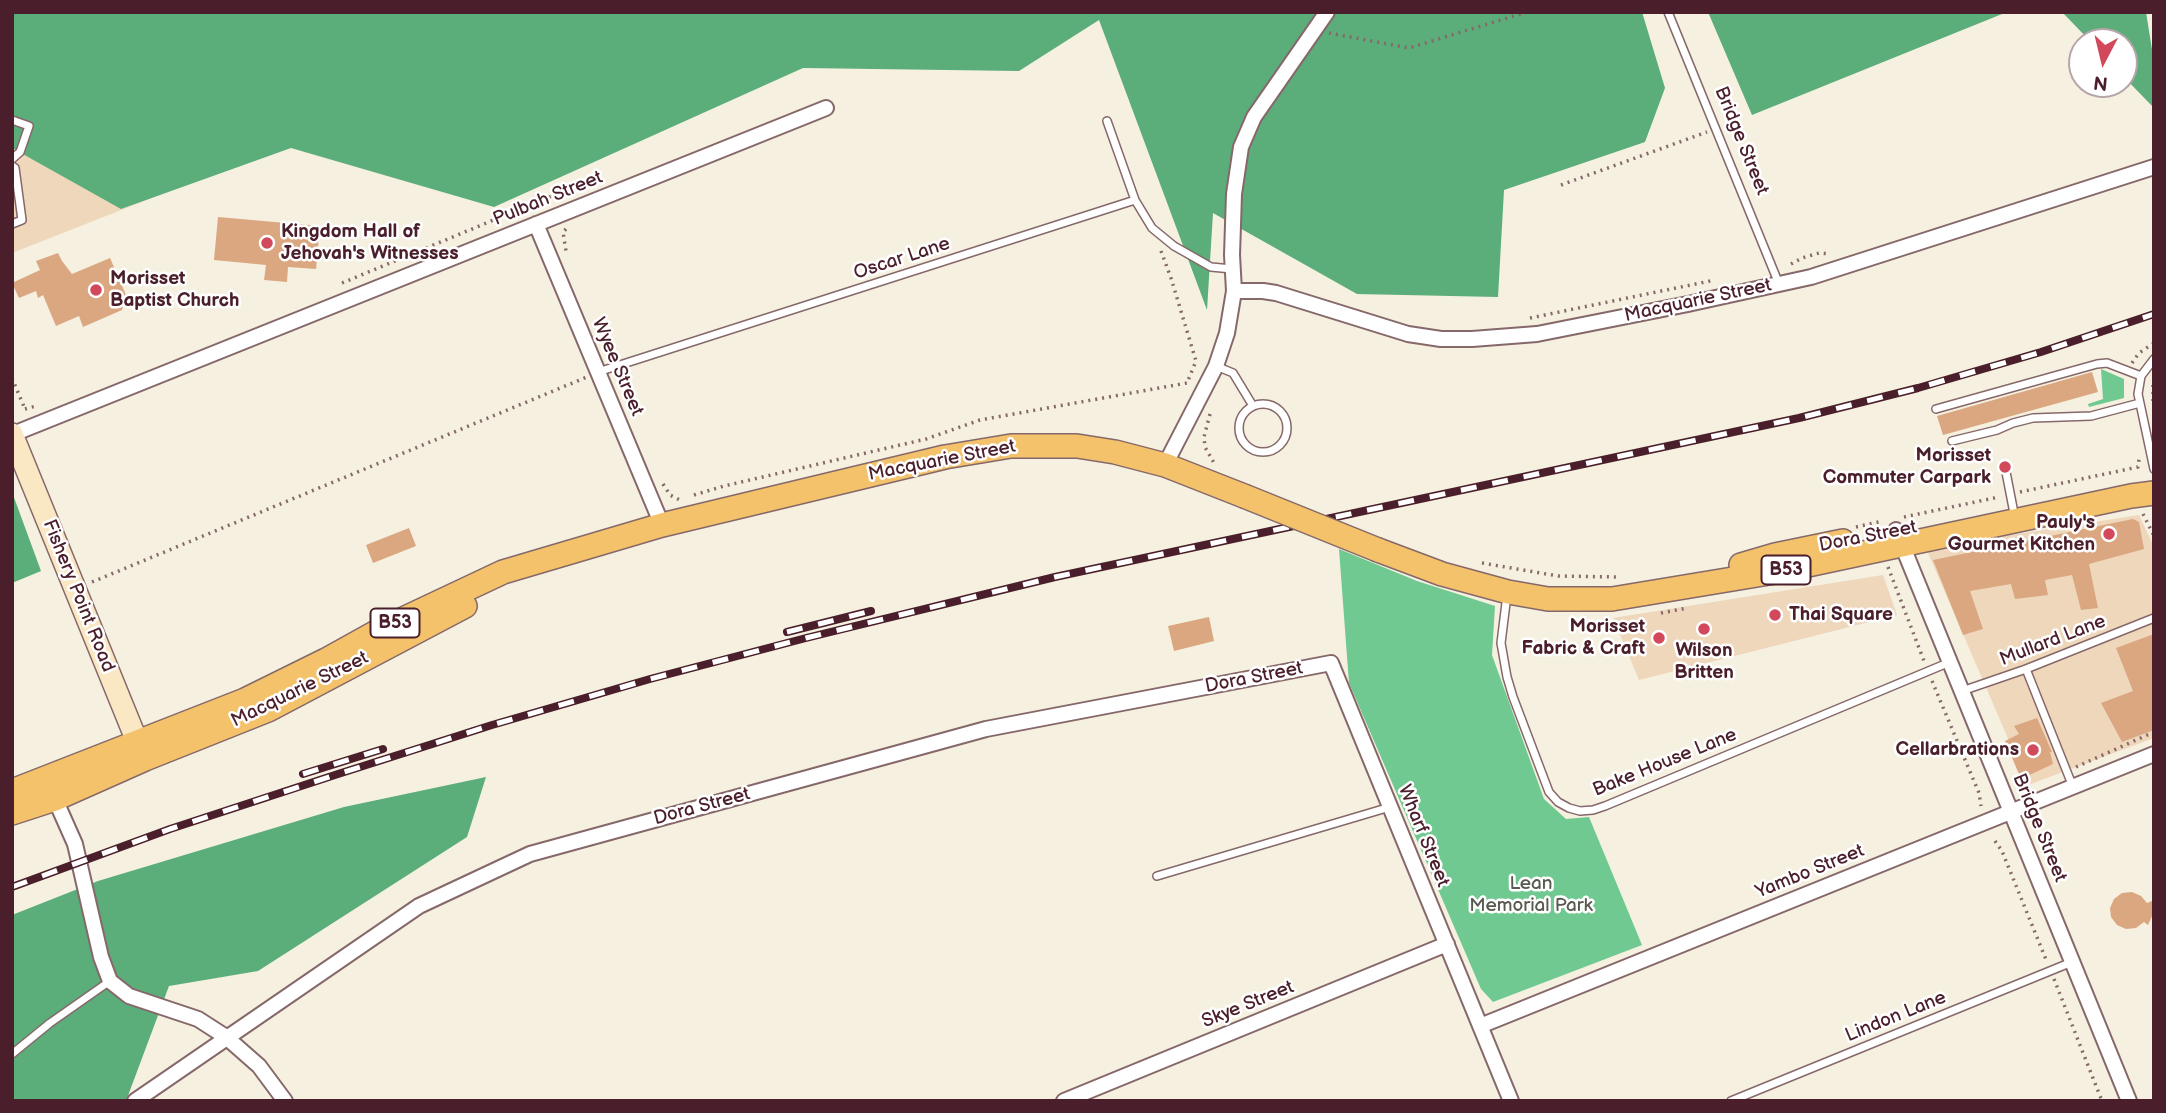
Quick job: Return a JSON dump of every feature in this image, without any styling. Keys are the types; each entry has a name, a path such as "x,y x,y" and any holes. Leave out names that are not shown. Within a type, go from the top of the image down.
{"main road":[{"name":"Fishery Point Road","path":"19,432 75,589 141,750"},
{"name":"Macquarie Street","path":"12,791 268,710 491,592 662,525 945,457 1011,446 1077,446 1115,452 1165,465 1442,574 1508,592"},
{"name":"Dora Street","path":"1508,592 1548,599 1612,599 1775,572 2012,501 2146,473"},
{"name":"Dora Street","path":"1899,537 2148,503"},
{"name":"Macquarie Street","path":"12,813 55,799 141,750"}],"street":[{"path":"1165,465 1216,366 1227,332 1234,291 1234,194 1241,147 1254,117 1327,12"},
{"name":"Pulbah Street","path":"19,432 826,108"},
{"name":"Macquarie Street","path":"1234,291 1276,293 1408,334 1441,339 1537,334 1779,284 1871,259 2154,167"},
{"name":"Wyee Street","path":"536,224 662,525"},
{"name":"Bridge Street","path":"1899,537 2129,1101"},
{"name":"Wharf Street","path":"1331,663 1511,1101"},
{"name":"Dora Street","path":"135,1101 419,906 530,854 986,729 1331,663"},
{"name":"Yambo Street","path":"1480,1026 2154,754"},
{"path":"55,799 75,844 101,957 110,981 129,996 198,1019 226,1037 259,1066 285,1101"},
{"name":"Skye Street","path":"1065,1101 1447,944"}],"lane":[{"name":"Bridge Street","path":"1668,12 1779,284"},
{"path":"12,120 29,126 20,152 12,159"},
{"path":"1107,121 1135,200 1152,228 1174,246 1211,267 1232,269"},
{"path":"12,166 15,168 22,220 12,224"},
{"name":"Oscar Lane","path":"598,372 1135,200"},
{"path":"2154,359 2141,376 2139,385 2140,403 2154,469"},
{"path":"1936,409 2097,364 2107,363 2141,376"},
{"path":"1216,366 1233,373 1253,406"},
{"path":"1952,441 2034,418 2091,416 2140,403"},
{"path":"1269,404 1283,413 1288,429 1281,444 1274,449 1266,452 1251,449 1241,438 1242,415 1253,406 1269,404"},
{"path":"2005,467 2012,501"},
{"name":"Bake House Lane","path":"1508,592 1501,643 1513,697 1549,792 1558,802 1580,811 1605,806 1950,662"},
{"name":"Mullard Lane","path":"1962,691 2026,669 2154,618"},
{"path":"2026,669 2073,787"},
{"path":"1157,876 1391,807"},
{"name":"Lindon Lane","path":"1731,1101 2072,961"},
{"path":"12,1054 50,1023 110,981"}],"path":[{"path":"1314,30 1409,48 1527,12"},
{"path":"1561,185 1715,128"},
{"path":"568,226 563,232 570,261"},
{"path":"1773,269 1794,264 1802,258 1819,253 1828,255 1841,250"},
{"path":"1525,319 1720,279"},
{"path":"75,589 598,372"},
{"path":"12,378 19,432"},
{"path":"2154,382 2154,404"},
{"path":"659,477 670,495 679,500 724,486 926,439 980,420 1187,383"},
{"path":"1847,528 2012,501 2146,473"},
{"path":"2148,503 2154,536"},
{"path":"1476,562 1558,576 1628,577"},
{"path":"1886,564 1982,806"},
{"path":"2066,771 2154,732"}],"shaded area":[{"path":"12,106 243,162 12,253"},
{"path":"2139,515 2154,547 2154,738 2028,785 1926,548"},
{"path":"1883,575 1897,615 1639,680 1613,618"}],"green space":[{"path":"12,12 1642,12 1665,88 1645,142 1504,190 1498,297 1357,294 1213,213 1207,310 1099,20 1019,71 803,68 494,207 291,148 121,209 12,148"},
{"path":"1708,12 2007,12 1752,115"},
{"path":"2062,12 2146,12 2154,62 2154,108 2138,91 2138,28 2077,28"},
{"path":"2101,369 2124,379 2124,398 2089,407 2088,404 2103,399"},
{"path":"12,492 41,571 12,583"},
{"name":"Lean Memorial Park","path":"1339,549 1417,581 1495,606 1492,655 1544,799 1566,819 1589,817 1642,945 1493,1002 1481,989 1349,683"},
{"path":"486,777 467,837 258,971 169,986 126,1101 12,1101 12,915 98,881 344,807"}],"building":[{"name":"Kingdom Hall of Jehovah's Witnesses","path":"218,217 320,226 316,269 288,267 287,282 264,280 266,265 214,260"},
{"name":"Morisset Baptist Church","path":"58,253 72,274 110,258 126,295 122,310 83,327 79,316 56,326 43,295 38,298 36,291 19,298 12,283 40,270 36,261"},
{"path":"2092,372 2098,392 1943,435 1937,416"},
{"path":"2133,519 2139,522 2144,549 2089,564 2098,608 2081,610 2072,575 2045,580 2048,595 2015,599 2011,584 1970,591 1983,629 1963,635 1933,560"},
{"path":"409,528 416,546 373,563 366,545"},
{"path":"1209,617 1214,641 1174,651 1168,626"},
{"path":"2154,634 2154,730 2122,742 2101,703 2133,691 2116,648"},
{"name":"Cellarbrations","path":"2037,718 2052,752 2053,764 2021,779 2005,741 2019,734 2014,726"},
{"path":"2132,892 2147,903 2152,901 2153,914 2148,925 2144,922 2136,928 2126,929 2117,925 2111,917 2110,908 2114,899 2122,893"}],"railway":[{"path":"12,887 170,829 338,774 650,679 1055,577 1799,418 1918,388 2041,352 2154,314"},
{"path":"787,632 871,611"},
{"path":"303,774 383,749"}],"place":[{"name":"Kingdom Hall of Jehovah's Witnesses","path":"267,243"},
{"name":"Morisset Baptist Church","path":"96,290"},
{"name":"Morisset Commuter Carpark","path":"2005,467"},
{"name":"Pauly's Gourmet Kitchen","path":"2109,534"},
{"name":"Thai Square","path":"1775,615"},
{"name":"Wilson Britten","path":"1704,629"},
{"name":"Morisset Fabric & Craft","path":"1659,638"},
{"name":"Cellarbrations","path":"2033,750"}]}
